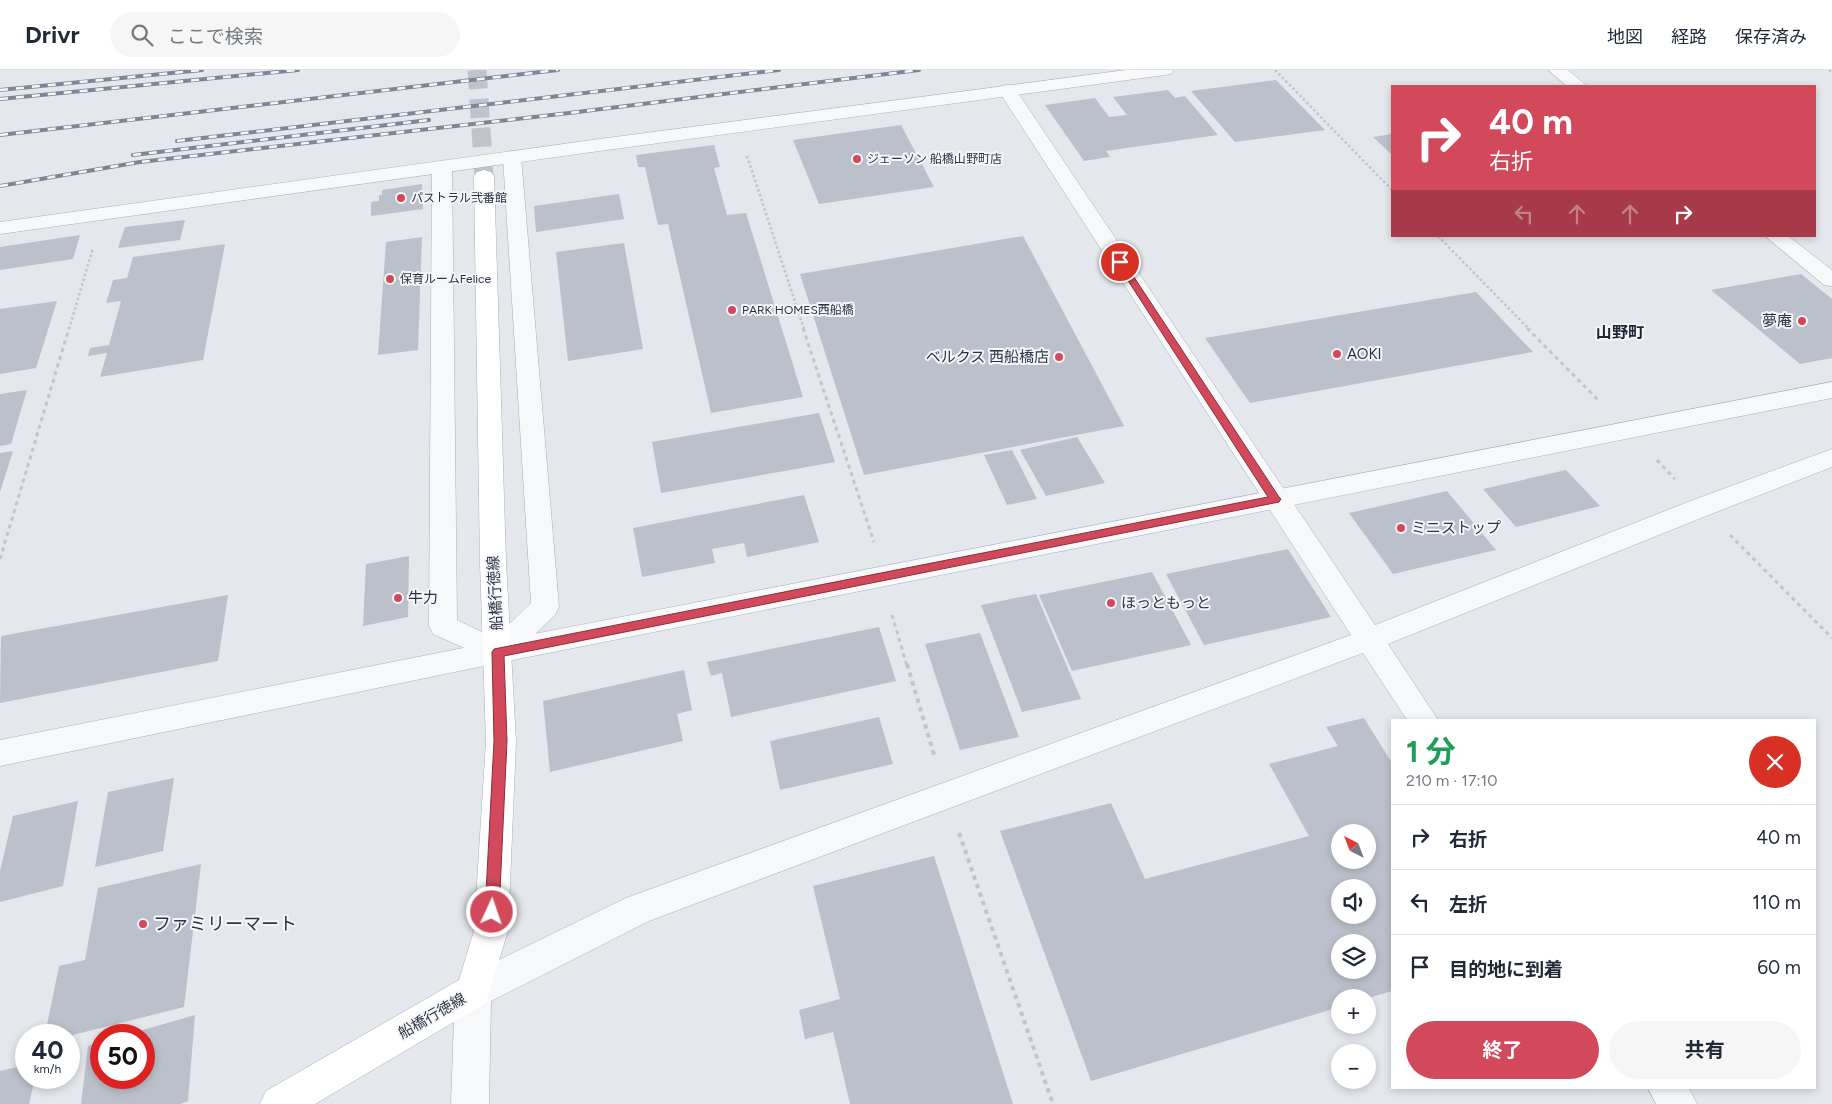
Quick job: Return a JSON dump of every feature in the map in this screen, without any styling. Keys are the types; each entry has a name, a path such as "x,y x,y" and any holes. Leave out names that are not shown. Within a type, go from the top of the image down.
{"main road":[{"name":"船橋行徳線","path":"279,1104 474,991 491,931 500,741 493,562 484,176"}],"street":[{"path":"0,228 512,157 1165,70"},
{"path":"1557,70 1577,85"},
{"path":"1007,90 1275,499 1422,719"},
{"path":"498,652 545,606 512,157"},
{"path":"442,167 443,626 498,652"},
{"path":"1776,237 1832,280"},
{"path":"0,753 498,652 1832,390"},
{"path":"470,1104 474,991 638,909 1370,639 1702,507 1832,458"},
{"path":"1668,1089 1678,1104"}],"path":[{"path":"1275,70 1391,189"},
{"path":"747,156 874,543"},
{"path":"0,558 94,245"},
{"path":"892,615 946,796 1053,1104"}],"building":[{"path":"1276,80 1325,130 1235,142 1191,91"},
{"path":"1168,90 1175,98 1185,96 1218,135 1106,151 1110,157 1084,161 1045,105 1095,98 1109,117 1127,115 1113,97"},
{"path":"901,125 934,187 819,204 793,140"},
{"path":"1391,134 1391,154 1373,137"},
{"name":"PARK HOMES西船橋","path":"714,145 720,167 714,168 727,215 746,213 803,397 711,413 668,224 658,225 645,167 638,167 636,155"},
{"name":"パストラル弐番館","path":"422,184 423,209 371,216 371,202 379,201 379,195 382,195 382,190"},
{"path":"619,194 624,219 536,232 534,206"},
{"path":"185,220 180,240 118,248 125,227"},
{"path":"80,235 73,259 0,270 0,247"},
{"path":"1023,236 1124,426 864,475 800,274"},
{"path":"422,237 418,350 378,355 386,242"},
{"path":"624,243 643,349 568,361 556,252"},
{"path":"225,244 203,360 100,377 107,353 88,356 90,348 109,345 121,301 106,303 113,280 127,278 133,257"},
{"path":"1801,274 1832,299 1832,358 1800,364 1711,290"},
{"path":"1476,292 1533,352 1250,403 1205,338"},
{"path":"57,301 36,368 0,374 0,309"},
{"path":"27,390 11,444 0,446 0,394"},
{"path":"819,413 835,462 661,493 652,442"},
{"path":"1077,437 1105,483 1046,496 1020,450"},
{"path":"1012,450 1037,499 1007,505 984,455"},
{"path":"13,451 0,492 0,453"},
{"path":"1566,470 1600,506 1516,527 1483,489"},
{"path":"1447,491 1496,550 1393,574 1349,513"},
{"path":"804,495 819,542 747,557 744,543 712,549 715,563 642,577 633,528"},
{"path":"1288,549 1331,617 1204,645 1166,574"},
{"path":"409,556 408,617 363,626 366,564"},
{"path":"1152,572 1191,645 1072,671 1039,595"},
{"path":"1036,594 1081,699 1022,712 981,605"},
{"path":"228,595 218,661 0,703 1,636"},
{"path":"879,627 896,681 731,717 722,673 711,676 707,662"},
{"path":"980,633 1019,737 960,750 925,644"},
{"path":"684,670 692,710 677,714 683,741 550,772 543,701"},
{"path":"879,717 893,764 780,790 770,741"},
{"path":"1364,718 1391,761 1391,991 1376,996 1376,989 1331,989 1331,1010 1091,1081 1000,831 1111,803 1145,879 1309,836 1269,764 1338,746 1326,727"},
{"path":"174,778 163,851 95,867 108,792"},
{"path":"78,801 63,886 0,902 0,871 13,816"},
{"path":"934,856 1013,1104 850,1104 833,1032 805,1039 799,1010 840,999 813,886"},
{"name":"ファミリーマート","path":"201,864 184,1007 117,1024 90,1024 90,1031 80,1033 80,1024 47,1024 59,966 85,960 98,888"},
{"path":"195,1015 188,1101 180,1104 81,1104 88,1046 90,1045 90,1089 155,1089 155,1027"},
{"path":"15,1068 15,1089 32,1089 29,1104 0,1104 0,1071"}],"tunnel":[{"path":"477,70 484,176"}],"railway":[{"path":"0,90 202,70"},
{"path":"0,99 298,70"},
{"path":"0,135 558,70"},
{"path":"177,141 779,70"},
{"path":"0,186 140,162 569,113 919,70"},
{"path":"133,155 429,120"}],"place":[{"name":"ジェーソン 船橋山野町店","path":"857,159"},
{"name":"パストラル弐番館","path":"401,198"},
{"name":"保育ルームFelice","path":"390,279"},
{"name":"PARK HOMES西船橋","path":"732,310"},
{"name":"夢庵","path":"1802,321"},
{"name":"AOKI","path":"1337,354"},
{"name":"ベルクス 西船橋店","path":"1059,357"},
{"name":"ミニストップ","path":"1401,528"},
{"name":"牛力","path":"398,598"},
{"name":"ほっともっと","path":"1111,603"},
{"name":"ファミリーマート","path":"143,924"}],"district":[{"name":"山野町","path":"1620,332"}],"route":[{"path":"492,912 500,741 498,652 1275,499 1120,262"}]}
